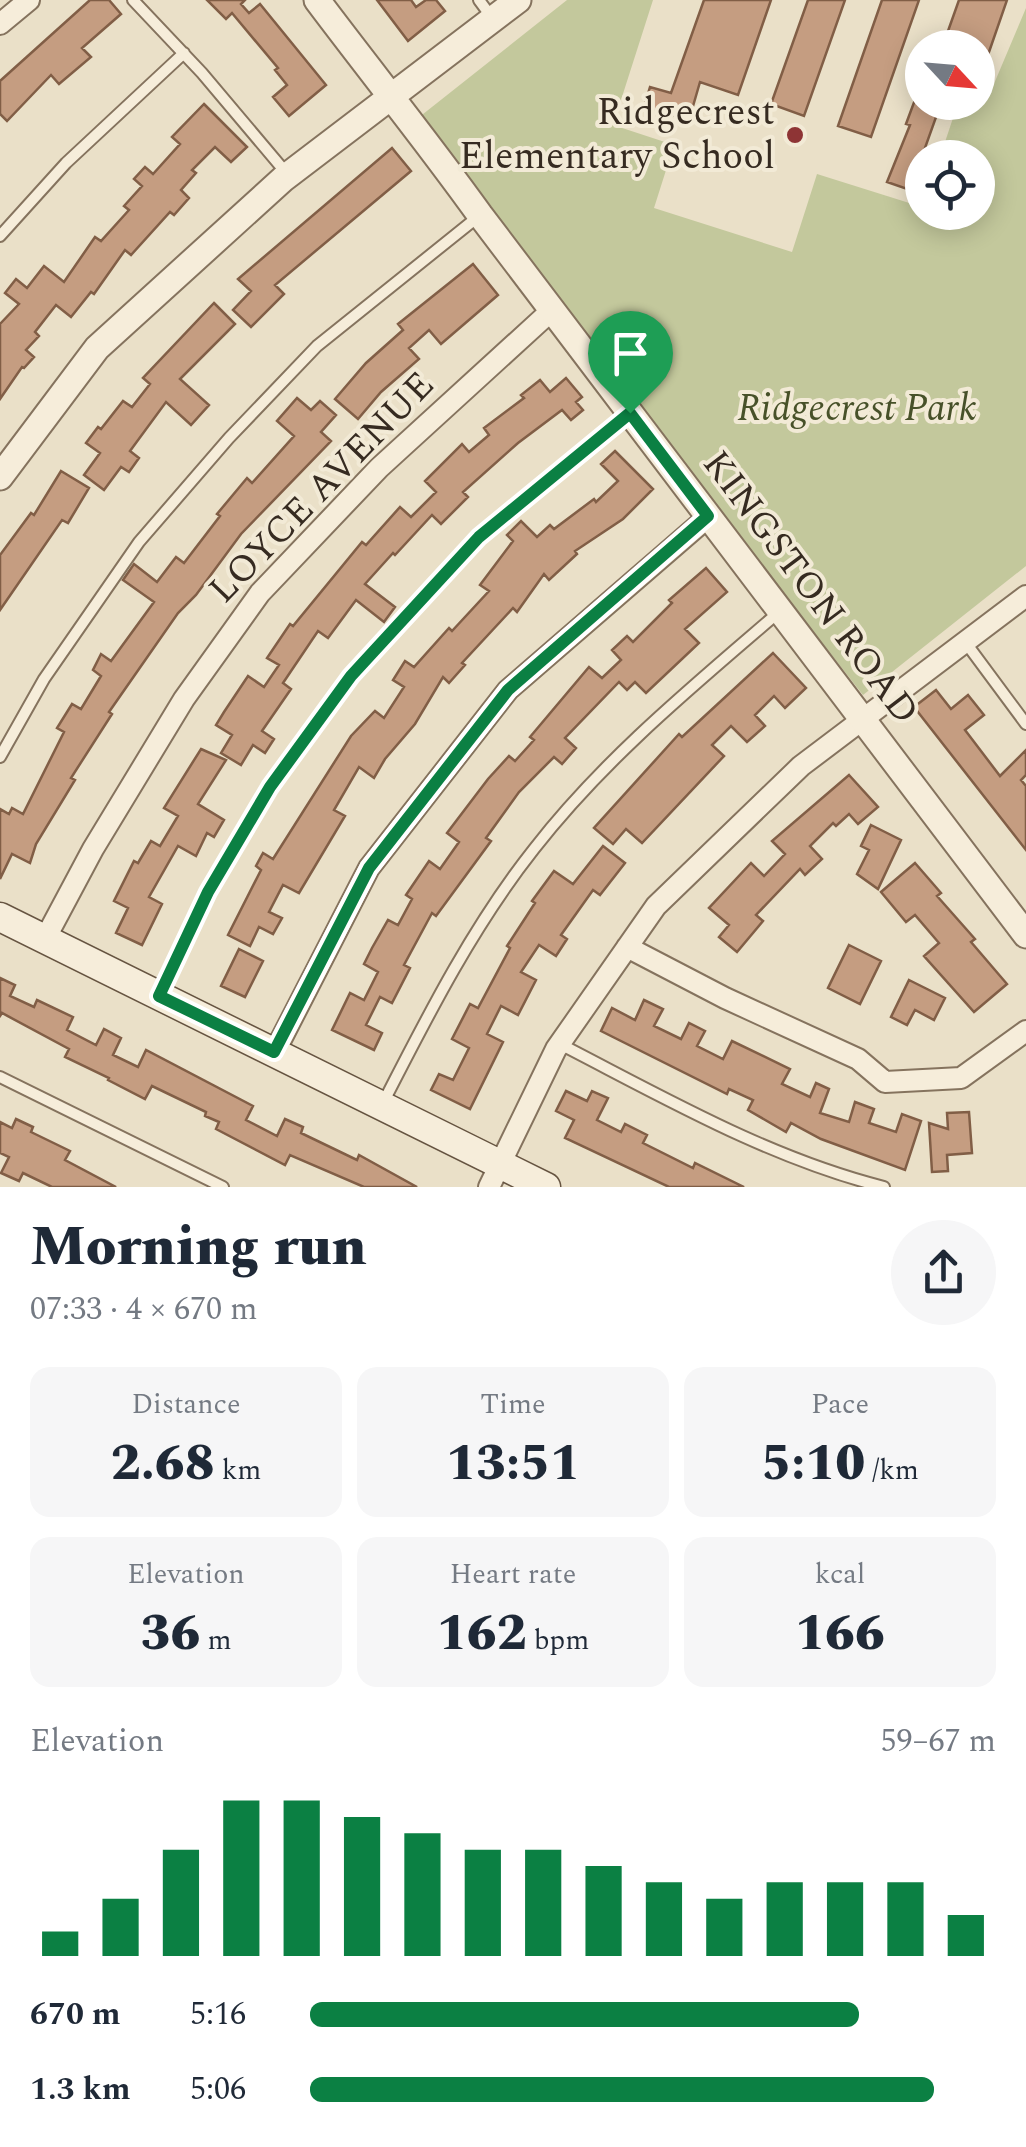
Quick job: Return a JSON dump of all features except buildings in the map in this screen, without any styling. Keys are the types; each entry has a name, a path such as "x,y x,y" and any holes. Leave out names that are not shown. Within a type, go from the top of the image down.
{"main road":[{"path":"0,918 381,1106 494,1176 546,1187"}],"street":[{"path":"0,24 29,0"},
{"name":"KINGSTON ROAD","path":"316,0 413,122 1026,935"},
{"path":"0,477 97,348 288,175 390,97 486,9 518,0"},
{"name":"LOYCE AVENUE","path":"44,940 93,849 184,699 260,593 378,468 552,310"},
{"path":"274,1052 369,868 508,690 708,516"},
{"path":"494,1176 560,1044 656,906 801,766 1026,596"},
{"path":"627,947 725,998 858,1059 885,1082 961,1078 1026,1031"}],"lane":[{"path":"134,0 184,52 288,175"},
{"path":"0,236 66,163 184,52"},
{"path":"0,756 44,679 139,542 229,438 317,346 480,215"},
{"path":"159,996 208,892 270,787 351,676 479,537 630,413"},
{"path":"381,1106 450,972 534,848 646,726 780,611"},
{"path":"965,642 1026,724"},
{"path":"560,1044 727,1129 827,1172 884,1187"},
{"path":"0,1077 223,1187"}],"green space":[{"name":"Ridgecrest Park","path":"567,0 653,0 613,125 674,145 654,208 792,252 817,174 905,202 905,230 995,230 995,140 946,140 952,120 995,120 995,81 1026,8 1026,566 863,695 413,122"}],"place":[{"name":"Ridgecrest Elementary School","path":"795,135"}],"route":[{"path":"630,413 708,516 508,690 369,868 274,1052 159,996 208,892 270,787 351,676 479,537 630,413"}]}
